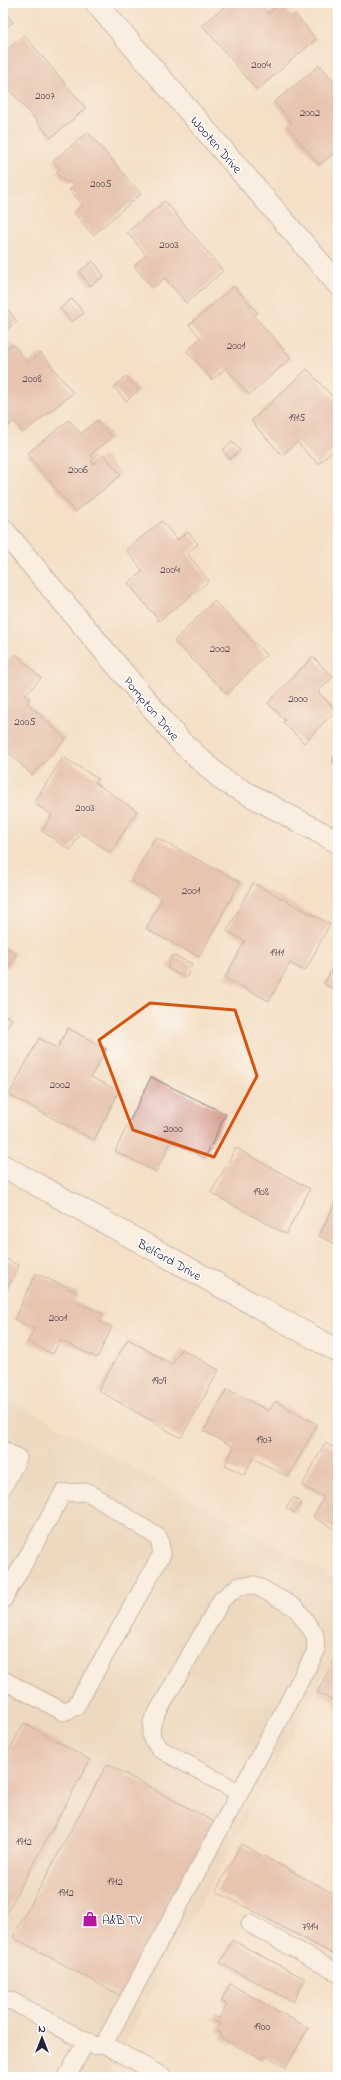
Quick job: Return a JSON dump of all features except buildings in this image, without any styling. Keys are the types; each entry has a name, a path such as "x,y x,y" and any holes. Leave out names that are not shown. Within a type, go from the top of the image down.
{"street":[{"name":"Wooten Drive","path":"96,3 338,284"},
{"name":"Pompton Drive","path":"3,530 181,742 224,781 338,842"},
{"name":"Belford Drive","path":"3,1166 338,1351"}],"lane":[{"path":"3,1450 18,1458 3,1487"},
{"path":"3,1600 63,1493 88,1492 159,1538 162,1554 76,1706 64,1712 3,1680"},
{"path":"104,2044 240,1793 316,1651 315,1635 296,1608 255,1585 239,1586 222,1599 152,1722 151,1738 160,1749 240,1793"},
{"path":"250,1924 338,1974"},
{"path":"3,2002 10,2000 94,2046 104,2044 155,2075"},
{"path":"67,2077 86,2042"}],"highlighted area":[{"path":"150,1003 235,1010 257,1076 214,1157 133,1130 99,1040"}],"shaded area":[{"path":"3,1396 338,1580 338,1650 106,2077 3,2077"}],"place":[{"name":"A&B TV","path":"90,1919"}]}
